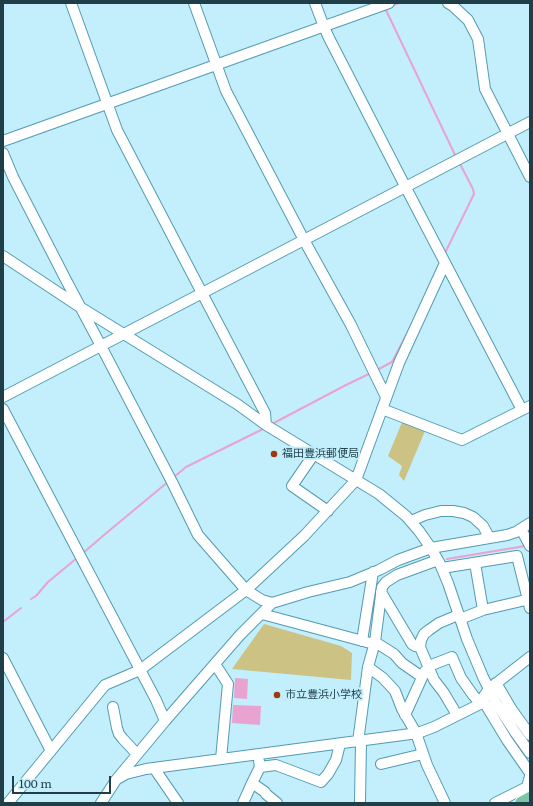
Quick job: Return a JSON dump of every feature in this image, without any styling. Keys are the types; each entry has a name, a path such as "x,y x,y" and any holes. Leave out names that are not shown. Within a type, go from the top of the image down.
{"main road":[{"path":"521,803 530,798"}],"street":[{"path":"71,3 117,130 265,413 266,424"},
{"path":"194,3 226,90 304,240 351,325 386,397"},
{"path":"315,3 324,27 445,263 526,408 462,440 382,410"},
{"path":"3,141 389,3"},
{"path":"448,3 468,20 478,39 485,89 530,177"},
{"path":"3,397 530,122"},
{"path":"3,153 13,177 172,482 198,535 246,590 262,600 272,604"},
{"path":"3,256 80,307 380,494 406,516 419,531 440,564 483,678 493,686 530,735"},
{"path":"8,803 105,685 140,670 246,590 304,536 356,480 399,364 445,263"},
{"path":"3,409 156,700 165,721"},
{"path":"314,454 292,486 328,511"},
{"path":"411,521 425,515 441,511 464,512 473,517 483,526 489,537"},
{"path":"101,803 116,780 165,721 240,635 272,604 308,592 350,582 398,560 431,548 516,532 530,523"},
{"path":"521,529 530,546"},
{"path":"360,803 359,741 368,667 374,643 382,587 386,582 397,575 440,564 475,563 516,556 529,602 483,610 439,623 424,634 421,640 420,647 434,680 444,693 457,715"},
{"path":"475,563 483,610"},
{"path":"362,641 373,572"},
{"path":"381,592 412,644 420,647"},
{"path":"262,614 374,643 394,654 422,677"},
{"path":"405,715 422,677 429,666 452,657 461,678 472,695 482,703 530,773"},
{"path":"116,780 126,774 150,768 416,733 434,727 482,703 484,696 493,686 530,657"},
{"path":"3,658 51,751"},
{"path":"215,664 228,684 221,759"},
{"path":"368,667 383,678 395,691 402,709 416,733 427,765 445,803"},
{"path":"493,686 504,715 530,753"},
{"path":"114,707 119,734 137,755 140,764 150,768 178,803"},
{"path":"260,767 276,766 321,782 328,774 336,760 340,744"},
{"path":"243,803 260,767 259,754"},
{"path":"381,764 423,754"},
{"path":"495,803 527,787 530,776"},
{"path":"252,783 277,803"}],"shaded area":[{"path":"403,420 425,431 404,481 399,475 402,466 388,456"},
{"path":"264,624 341,646 352,653 351,680 232,669"},
{"path":"235,678 248,679 247,699 234,698"},
{"path":"233,705 261,706 260,725 232,723"}],"waterway":[{"path":"391,6 399,3"},
{"path":"385,8 456,157"},
{"path":"445,253 474,194 473,189 459,162"},
{"path":"377,370 392,362 410,328"},
{"path":"272,424 371,373"},
{"path":"174,477 186,467 265,428"},
{"path":"82,554 169,481"},
{"path":"447,559 525,546"},
{"path":"31,599 36,596 48,582 77,558"},
{"path":"3,622 21,608"}],"place":[{"name":"福田豊浜郵便局","path":"274,454"},
{"name":"市立豊浜小学校","path":"277,695"}]}
